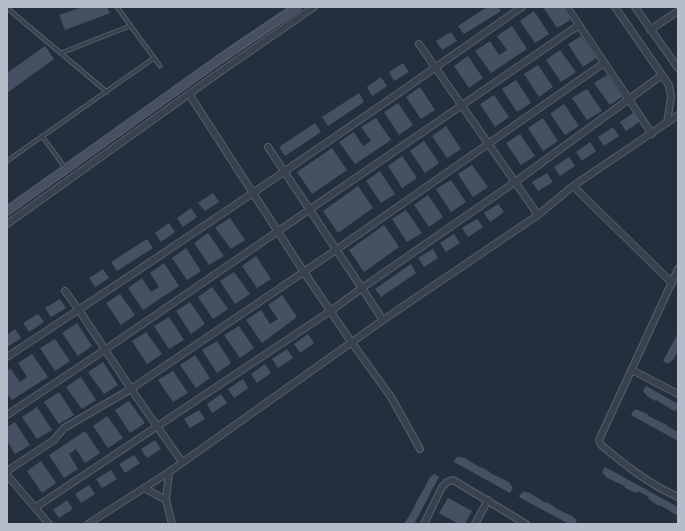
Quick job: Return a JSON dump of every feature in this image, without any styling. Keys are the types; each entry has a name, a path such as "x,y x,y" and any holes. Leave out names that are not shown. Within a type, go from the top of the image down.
{"street":[{"path":"7,211 220,59 297,7"},
{"path":"7,224 314,7"},
{"path":"7,357 79,310 436,68 522,7"},
{"path":"567,7 652,134"},
{"path":"615,7 669,85 671,97 667,123"},
{"path":"635,7 678,68"},
{"path":"650,30 678,11"},
{"path":"7,415 579,26"},
{"path":"419,44 538,215"},
{"path":"7,471 54,440 64,428 131,389 336,250 604,63"},
{"path":"36,507 332,310 514,182 662,75"},
{"path":"189,94 304,272 332,310 352,343 391,397 420,449"},
{"path":"88,524 169,472 383,320 538,215 573,186 678,115"},
{"path":"268,147 383,320"},
{"path":"573,186 672,283"},
{"path":"678,269 599,440 601,445 631,470 678,498"},
{"path":"65,291 182,462"},
{"path":"632,370 678,394"},
{"path":"169,472 166,500 172,524"},
{"path":"7,475 49,524"},
{"path":"424,524 442,487 447,482 453,480 526,524"},
{"path":"144,488 166,500"},
{"path":"475,524 488,500"}],"lane":[{"path":"117,7 160,66"},
{"path":"7,8 107,92"},
{"path":"61,53 130,26"},
{"path":"7,161 154,58"},
{"path":"42,136 66,169"}],"building":[{"path":"82,7 107,7 110,13 65,30 59,15"},
{"path":"487,7 498,7 501,11 464,34 458,26"},
{"path":"543,7 563,7 570,20 557,28"},
{"path":"534,11 549,34 535,43 520,21"},
{"path":"512,26 527,49 491,73 475,51 490,41 499,55 507,50 497,36"},
{"path":"451,32 457,41 442,50 436,41"},
{"path":"581,36 596,58 583,67 568,44"},
{"path":"45,46 54,59 7,93 7,73"},
{"path":"560,50 576,72 561,82 546,60"},
{"path":"468,56 483,78 469,88 454,66"},
{"path":"403,63 409,72 394,81 389,72"},
{"path":"538,65 553,87 539,97 524,74"},
{"path":"607,75 622,97 610,105 594,83"},
{"path":"381,77 387,86 372,96 367,87"},
{"path":"516,80 531,103 517,112 502,89"},
{"path":"420,87 435,110 421,119 406,97"},
{"path":"587,89 602,111 587,120 572,98"},
{"path":"359,93 364,102 328,126 322,117"},
{"path":"494,95 509,117 495,127 480,104"},
{"path":"398,103 413,125 399,135 384,112"},
{"path":"564,104 579,126 565,135 551,115 551,113"},
{"path":"633,113 639,122 626,131 620,122"},
{"path":"376,118 391,140 355,164 339,142 354,132 363,146 371,141 361,127"},
{"path":"543,118 558,141 543,151 528,128"},
{"path":"315,123 321,132 285,156 279,147"},
{"path":"446,126 461,149 447,158 432,136"},
{"path":"613,127 619,136 604,146 598,137"},
{"path":"520,134 535,156 521,165 506,143"},
{"path":"424,141 439,163 425,173 410,151"},
{"path":"590,142 596,151 582,161 576,152"},
{"path":"332,148 347,170 312,194 297,172"},
{"path":"402,156 417,178 402,188 388,166"},
{"path":"569,157 575,166 560,176 554,167"},
{"path":"472,165 488,187 473,197 458,174"},
{"path":"380,171 395,194 381,203 366,181"},
{"path":"547,173 553,182 538,191 532,182"},
{"path":"451,180 466,202 451,212 436,189"},
{"path":"358,186 373,208 338,233 323,211"},
{"path":"213,193 219,202 205,211 198,203"},
{"path":"428,195 443,217 429,227 414,205"},
{"path":"498,204 504,212 490,222 484,213"},
{"path":"191,208 197,217 183,227 177,218"},
{"path":"406,210 422,233 407,242 392,219"},
{"path":"230,218 245,240 231,249 216,229 216,227"},
{"path":"477,219 483,227 468,237 462,228"},
{"path":"169,223 175,232 161,242 155,233"},
{"path":"384,225 399,247 364,272 349,250"},
{"path":"208,233 224,256 209,265 194,243"},
{"path":"454,234 460,243 446,252 440,243"},
{"path":"147,239 153,248 117,271 111,262"},
{"path":"186,248 201,271 187,280 172,258"},
{"path":"433,249 438,258 424,267 418,258"},
{"path":"256,256 271,279 257,288 242,266"},
{"path":"164,263 179,286 143,310 128,288 142,278 151,292 159,287 150,273"},
{"path":"411,264 416,273 381,297 375,289"},
{"path":"103,269 109,278 95,287 89,278"},
{"path":"234,272 250,294 235,304 220,281"},
{"path":"212,287 228,309 213,319 198,297"},
{"path":"120,294 135,315 121,325 106,303"},
{"path":"282,295 297,317 262,343 246,320 261,310 270,324 278,319 268,305"},
{"path":"60,299 66,308 51,317 45,308"},
{"path":"190,302 205,324 191,334 176,311"},
{"path":"38,314 44,322 29,332 23,323"},
{"path":"169,317 184,340 169,349 154,326"},
{"path":"77,323 92,346 78,356 62,333"},
{"path":"239,326 254,348 240,358 224,335"},
{"path":"15,329 21,338 7,347 7,335"},
{"path":"146,332 162,354 147,364 132,341"},
{"path":"678,333 678,351 673,360 668,364 663,361"},
{"path":"308,334 314,343 300,353 294,344"},
{"path":"55,339 70,361 55,371 40,348"},
{"path":"217,341 231,363 217,373 202,350"},
{"path":"287,349 293,358 278,368 272,359"},
{"path":"32,354 48,377 12,400 7,394 7,371 10,368 20,382 27,377 18,363"},
{"path":"195,355 210,378 196,388 180,365"},
{"path":"103,362 118,385 104,394 88,372"},
{"path":"265,364 271,373 257,383 251,374"},
{"path":"173,371 188,393 173,402 158,380"},
{"path":"81,377 96,400 82,409 66,387"},
{"path":"243,379 248,388 234,398 228,389"},
{"path":"646,386 678,404 678,412 647,396 643,391"},
{"path":"59,392 74,415 59,424 44,402"},
{"path":"221,394 227,403 212,413 207,404"},
{"path":"129,401 145,423 130,433 115,410"},
{"path":"37,407 52,430 37,439 22,417"},
{"path":"636,409 678,432 678,441 631,415"},
{"path":"199,410 205,419 190,428 184,419"},
{"path":"107,416 123,438 108,448 93,426"},
{"path":"15,422 30,445 15,454 7,441 7,427"},
{"path":"85,431 100,453 85,463 76,449 69,454 78,469 64,478 49,455"},
{"path":"155,440 161,449 147,458 141,449"},
{"path":"134,455 140,463 125,473 119,464"},
{"path":"459,456 509,482 513,488 510,493 454,462 456,457 458,458"},
{"path":"41,461 56,483 42,493 27,471"},
{"path":"605,467 678,507 678,516 651,501 648,499 649,497 640,492 633,492 624,487 625,486 605,477 606,476 602,472"},
{"path":"111,470 117,479 102,488 96,479"},
{"path":"434,474 439,477 414,524 404,524 429,478"},
{"path":"89,485 95,494 81,503 75,494"},
{"path":"524,491 574,517 577,520 575,524 569,524 519,497"},
{"path":"448,498 472,511 465,524 459,524 439,513"},
{"path":"67,500 73,509 59,518 53,510"}]}
